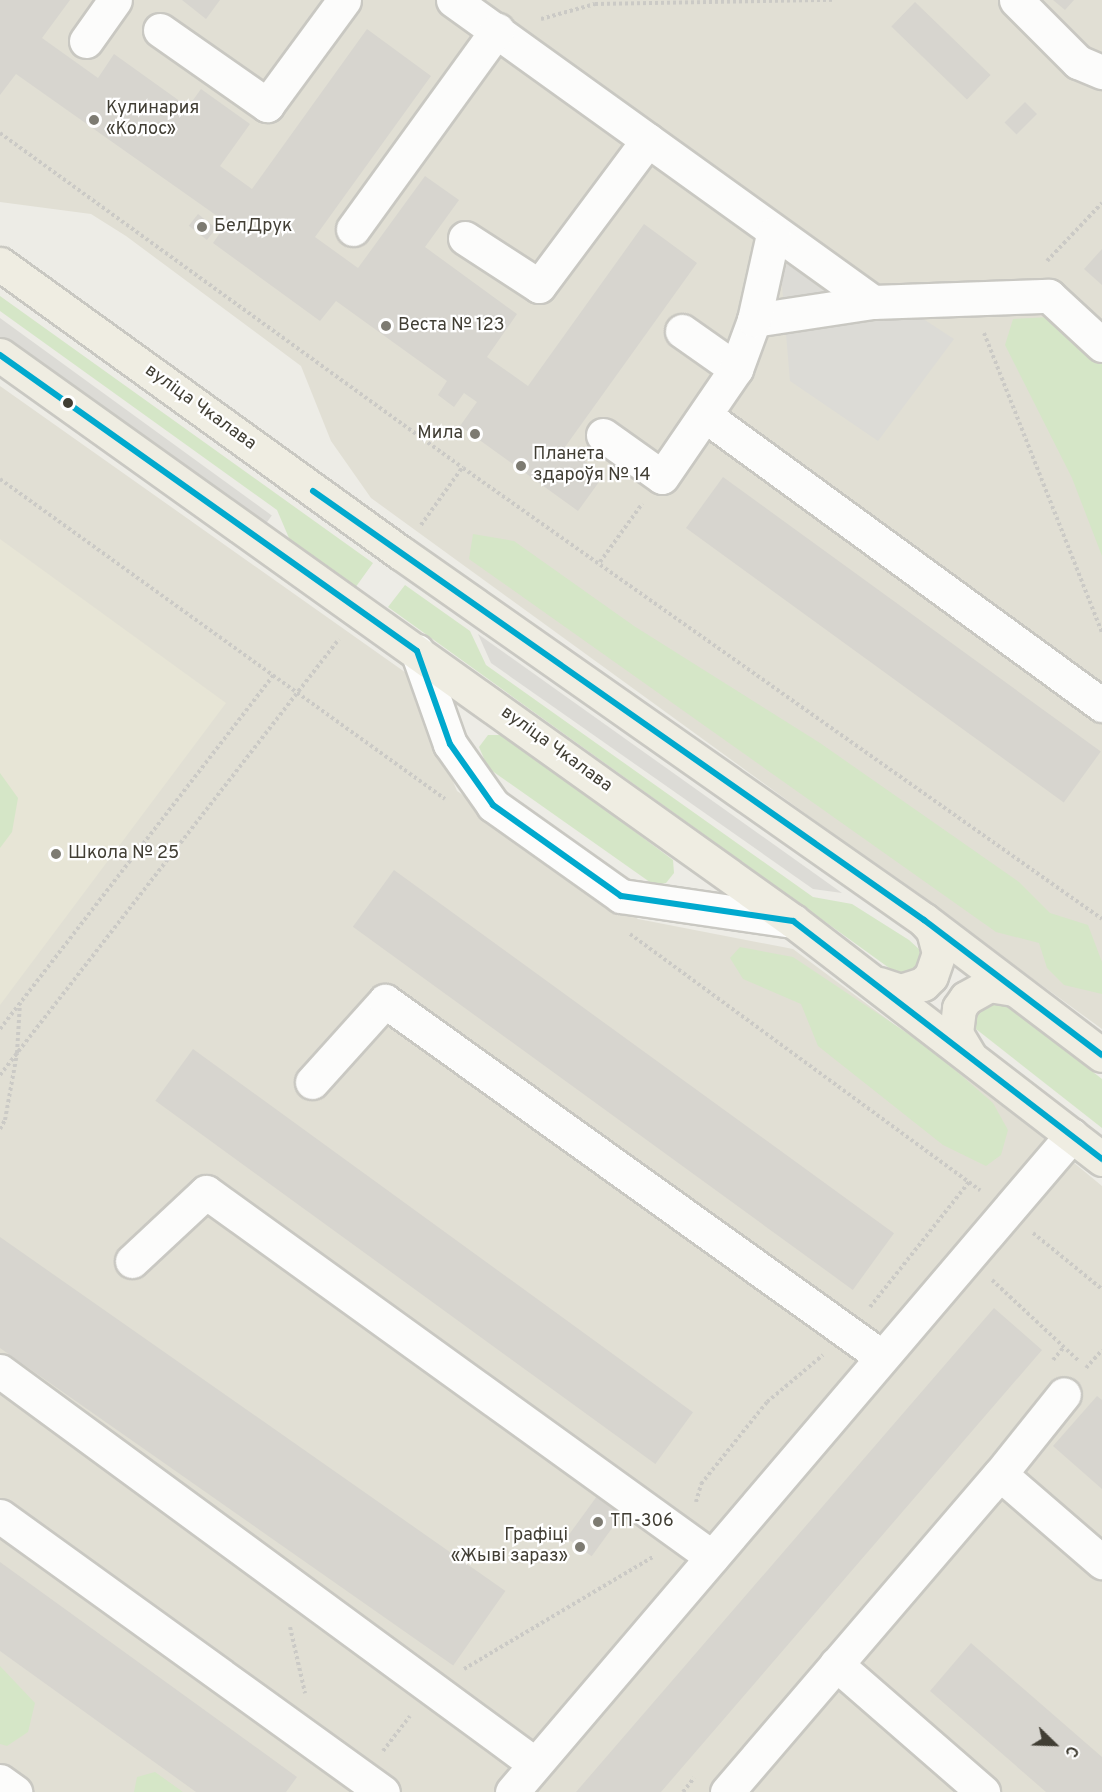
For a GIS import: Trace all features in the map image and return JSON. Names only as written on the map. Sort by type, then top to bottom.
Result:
[{"type":"main road","name":"вуліца Чкалава","points":[[0,264],[391,546],[924,920],[1102,1055]]},
{"type":"main road","name":"вуліца Чкалава","points":[[0,355],[793,921],[879,984],[1102,1159]]},
{"type":"main road","points":[[879,984],[901,991],[923,984],[931,976],[939,953],[933,930],[924,920]]},
{"type":"main road","points":[[969,1055],[956,1033],[959,1008],[966,998],[988,985],[1014,988]]},
{"type":"street","points":[[86,41],[115,0]]},
{"type":"street","points":[[160,30],[267,105],[344,0]]},
{"type":"street","points":[[453,0],[648,140],[773,234],[873,302]]},
{"type":"street","points":[[1016,0],[1078,62],[1102,72]]},
{"type":"street","points":[[353,229],[497,30]]},
{"type":"street","points":[[465,238],[539,286],[648,140]]},
{"type":"street","points":[[603,435],[662,477],[706,417],[736,369],[754,320],[773,234]]},
{"type":"street","points":[[754,320],[873,302],[1049,296],[1102,345]]},
{"type":"street","points":[[682,331],[736,369]]},
{"type":"street","points":[[706,417],[1102,705]]},
{"type":"street","points":[[417,651],[450,744],[493,805],[621,896],[793,921]]},
{"type":"street","points":[[312,1082],[386,1002],[882,1357]]},
{"type":"street","points":[[512,1792],[1072,1135]]},
{"type":"street","points":[[132,1262],[206,1192],[712,1557]]},
{"type":"street","points":[[0,1371],[535,1764]]},
{"type":"street","points":[[727,1792],[1000,1474],[1064,1394]]},
{"type":"street","points":[[1000,1474],[1102,1562]]},
{"type":"street","points":[[0,1516],[373,1785]]},
{"type":"street","points":[[836,1664],[983,1792]]},
{"type":"street","points":[[0,1781],[15,1792]]},
{"type":"path","points":[[497,30],[595,4],[835,0]]},
{"type":"path","points":[[0,133],[463,468],[600,562],[1102,919]]},
{"type":"path","points":[[1042,266],[1102,203]]},
{"type":"path","points":[[971,299],[1102,633]]},
{"type":"path","points":[[415,533],[463,468]]},
{"type":"path","points":[[600,562],[662,477]]},
{"type":"path","points":[[0,1075],[344,631]]},
{"type":"path","points":[[0,1029],[274,675]]},
{"type":"path","points":[[0,1129],[5,1120],[17,1053],[20,1003]]},
{"type":"path","points":[[1000,1287],[1086,1368]]},
{"type":"path","points":[[1095,1358],[1102,1350]]},
{"type":"path","points":[[373,1785],[430,1689],[685,1538]]},
{"type":"path","points":[[278,1576],[316,1743]]},
{"type":"shaded area","points":[[0,0],[1102,0],[1102,1029],[371,498],[331,441],[301,366],[126,236],[91,214],[0,202]]},
{"type":"shaded area","points":[[804,241],[954,339],[878,441],[790,381],[781,273]]},
{"type":"shaded area","points":[[0,318],[272,515],[261,530],[0,340]]},
{"type":"shaded area","points":[[0,386],[409,675],[457,791],[638,919],[793,949],[1020,1118],[1102,1186],[1102,1792],[0,1792]]},
{"type":"shaded area","name":"Школа № 25","points":[[0,539],[226,703],[0,1005]]},
{"type":"shaded area","points":[[478,634],[842,893],[813,889],[491,663]]},
{"type":"green space","points":[[0,296],[373,563],[355,588],[292,545],[277,510],[0,311]]},
{"type":"green space","points":[[1050,317],[1102,362],[1102,556],[1072,478],[1005,345],[1013,319]]},
{"type":"green space","points":[[473,534],[514,541],[634,626],[820,743],[1019,882],[1050,913],[1088,925],[1102,962],[1102,994],[1064,985],[1047,968],[1039,943],[996,932],[469,559]]},
{"type":"green space","points":[[405,585],[470,631],[486,665],[813,897],[852,904],[909,940],[920,950],[919,965],[909,974],[892,970],[388,607]]},
{"type":"green space","points":[[488,735],[505,735],[673,860],[674,873],[666,883],[654,885],[488,768],[479,747]]},
{"type":"green space","points":[[0,773],[18,798],[12,832],[0,848]]},
{"type":"green space","points":[[740,947],[793,957],[931,1049],[993,1103],[1008,1130],[1001,1155],[986,1166],[943,1145],[818,1046],[801,1004],[743,979],[730,958]]},
{"type":"green space","points":[[997,997],[1102,1079],[1102,1128],[976,1029],[972,1014],[976,1005]]},
{"type":"green space","points":[[0,1666],[35,1703],[28,1732],[7,1746],[0,1744]]},
{"type":"green space","points":[[155,1772],[183,1792],[134,1792],[137,1777]]},
{"type":"building","points":[[0,0],[70,0],[42,38],[98,78],[114,54],[188,107],[201,89],[250,124],[220,166],[252,189],[367,29],[431,76],[315,237],[358,268],[425,176],[459,200],[425,247],[517,314],[487,357],[528,386],[644,224],[697,263],[565,447],[604,475],[578,511],[460,426],[477,402],[464,393],[454,407],[438,395],[447,381],[336,301],[320,321],[213,243],[227,223],[16,74],[0,95]]},
{"type":"building","points":[[182,0],[220,0],[206,19]]},
{"type":"building","points":[[1053,0],[1074,0],[1065,10]]},
{"type":"building","points":[[915,2],[991,75],[967,99],[891,26]]},
{"type":"building","points":[[1025,102],[1037,114],[1017,135],[1004,123]]},
{"type":"building","name":"БелДрук","points":[[198,214],[216,228],[207,240],[189,226]]},
{"type":"building","points":[[1102,249],[1102,285],[1084,269]]},
{"type":"building","points":[[723,477],[1101,751],[1064,802],[686,528]]},
{"type":"building","points":[[394,870],[894,1233],[853,1290],[353,927]]},
{"type":"building","points":[[193,1049],[693,1412],[655,1464],[155,1101]]},
{"type":"building","points":[[0,1237],[505,1591],[453,1665],[0,1348]]},
{"type":"building","points":[[994,1308],[1042,1350],[661,1792],[576,1792]]},
{"type":"building","points":[[1097,1396],[1102,1400],[1102,1489],[1053,1446]]},
{"type":"building","name":"ТП-306","points":[[600,1492],[625,1510],[592,1556],[566,1538]]},
{"type":"building","points":[[0,1562],[297,1777],[286,1792],[196,1792],[0,1651]]},
{"type":"building","points":[[971,1643],[1102,1757],[1102,1792],[1046,1792],[930,1691]]},
{"type":"transit line","name":"14","points":[[0,355],[417,651],[450,744],[493,805],[621,896],[793,921],[1102,1159]]},
{"type":"transit line","name":"14","points":[[313,491],[924,920],[1102,1055]]},
{"type":"place","name":"Кулинария «Колос»","points":[[94,120]]},
{"type":"place","name":"БелДрук","points":[[202,227]]},
{"type":"place","name":"Веста № 123","points":[[386,326]]},
{"type":"place","name":"Мила","points":[[475,434]]},
{"type":"place","name":"Планета здароўя № 14","points":[[521,466]]},
{"type":"place","name":"Школа № 25","points":[[56,854]]},
{"type":"place","name":"ТП-306","points":[[598,1522]]},
{"type":"place","name":"Графіці «Жыві зараз»","points":[[580,1547]]}]
